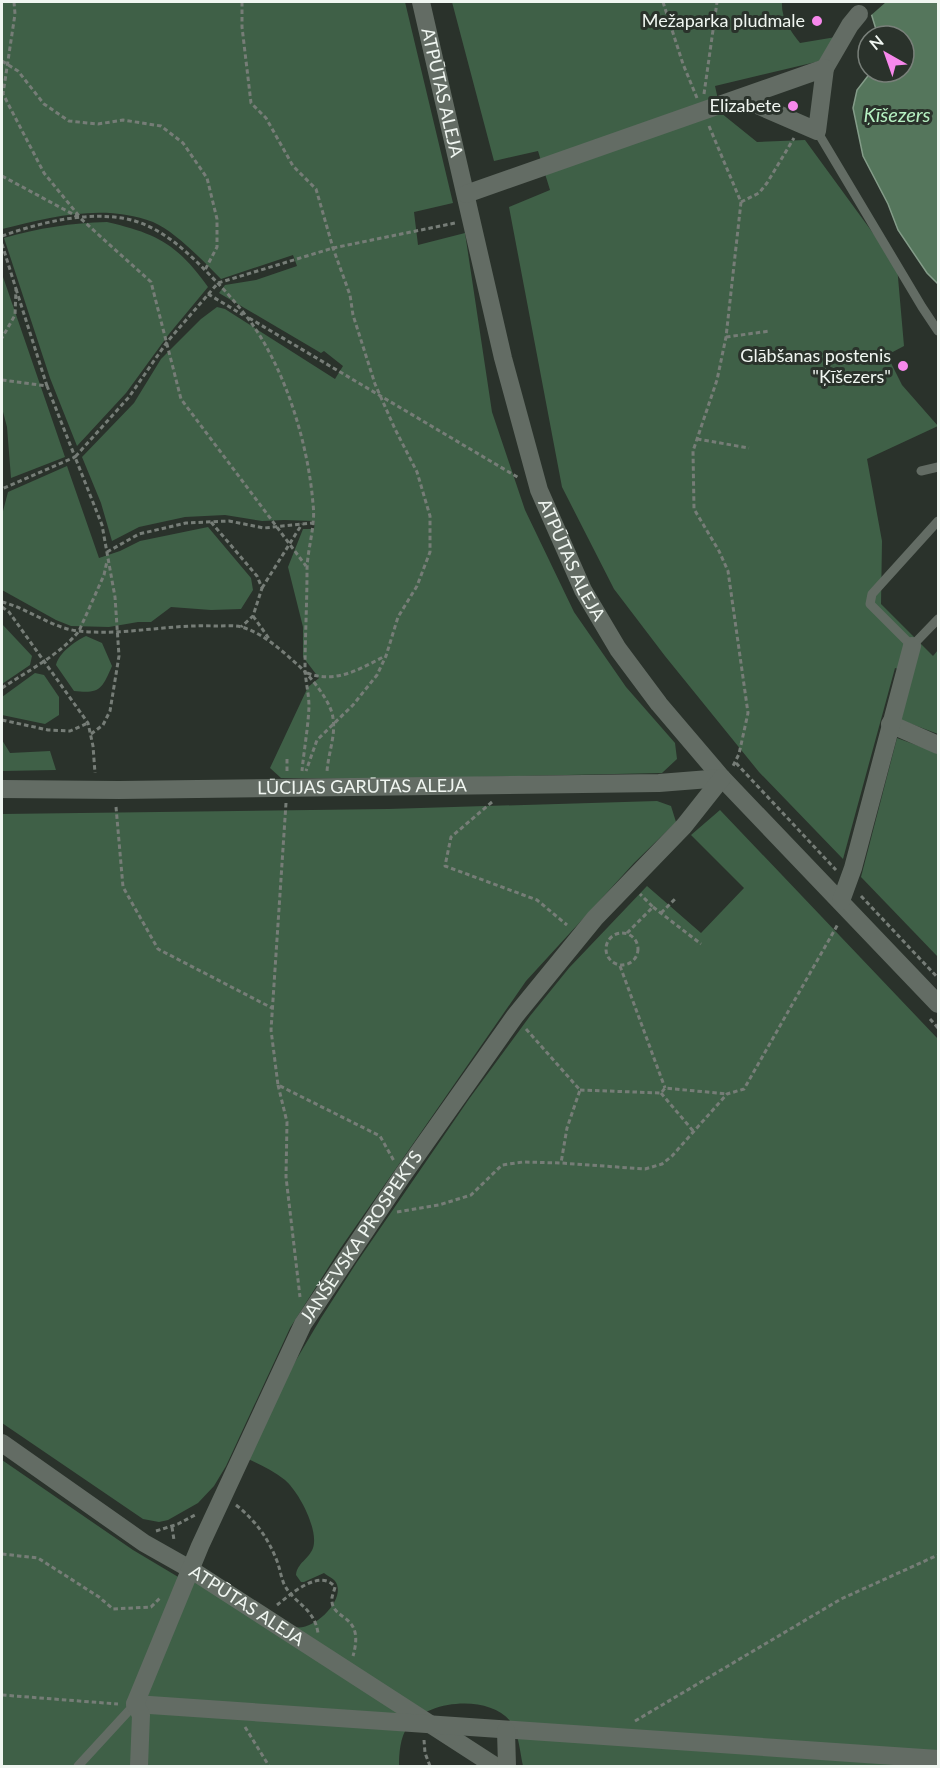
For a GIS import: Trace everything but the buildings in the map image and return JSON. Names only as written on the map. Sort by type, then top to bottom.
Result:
[{"type":"street","name":"ATPŪTAS ALEJA","points":[[421,2],[503,358],[539,490],[583,590],[618,649],[659,704],[722,778],[931,1008]]},
{"type":"street","points":[[741,98],[817,131],[825,68],[859,14]]},
{"type":"street","points":[[466,194],[825,68]]},
{"type":"street","points":[[842,911],[912,646]]},
{"type":"street","points":[[890,724],[939,745]]},
{"type":"street","name":"LŪCIJAS GARŪTAS ALEJA","points":[[2,789],[659,783],[722,778]]},
{"type":"street","name":"JANŠEVSKA PROSPEKTS","points":[[135,1704],[219,1503],[303,1324],[402,1176],[516,1016],[580,936],[684,826],[722,778]]},
{"type":"street","name":"ATPŪTAS ALEJA","points":[[2,1443],[144,1543],[190,1569],[495,1767]]},
{"type":"street","points":[[135,1704],[939,1759]]},
{"type":"street","points":[[135,1704],[141,1715],[139,1767]]},
{"type":"street","points":[[506,1731],[507,1767]]},
{"type":"lane","points":[[817,131],[922,307],[939,331]]},
{"type":"lane","points":[[921,471],[939,467]]},
{"type":"lane","points":[[939,521],[869,600],[870,604],[912,646],[939,619]]},
{"type":"lane","points":[[78,1767],[135,1704]]},
{"type":"path","points":[[14,2],[15,14],[3,94],[17,123],[44,173],[80,218],[151,282],[181,399],[307,567]]},
{"type":"path","points":[[242,2],[242,27],[251,103],[266,118],[293,166],[315,189],[380,396],[417,472],[430,516],[430,552],[417,586],[398,617],[386,656],[371,682],[353,705],[317,740],[293,787]]},
{"type":"path","points":[[663,2],[683,64],[741,202],[726,337],[717,380],[693,451],[694,509],[728,571],[748,713],[740,754],[736,763],[722,778]]},
{"type":"path","points":[[702,111],[717,2]]},
{"type":"path","points":[[2,61],[18,71],[44,104],[69,121],[98,124],[123,120],[161,126],[183,143],[207,178],[217,219],[217,247],[205,270]]},
{"type":"path","points":[[741,202],[759,193],[796,134]]},
{"type":"path","points":[[2,176],[80,218]]},
{"type":"path","points":[[2,236],[27,227],[80,218],[124,219],[160,232],[191,256],[218,283],[246,317],[267,347],[288,392],[306,460],[314,506],[307,567],[305,673],[309,706],[293,787],[271,1030],[278,1085],[287,1122],[286,1177],[303,1324]]},
{"type":"path","points":[[2,489],[75,457],[129,397],[167,342],[218,283],[333,248],[472,219]]},
{"type":"path","points":[[2,244],[47,387],[102,525],[115,597],[119,656],[110,711],[103,725],[91,734]]},
{"type":"path","points":[[2,338],[15,315],[16,289]]},
{"type":"path","points":[[208,294],[539,490]]},
{"type":"path","points":[[726,337],[770,331]]},
{"type":"path","points":[[2,380],[47,387]]},
{"type":"path","points":[[697,439],[748,448]]},
{"type":"path","points":[[106,552],[139,534],[186,523],[229,521],[264,528],[312,524]]},
{"type":"path","points":[[211,522],[257,576],[262,588]]},
{"type":"path","points":[[241,627],[254,616],[262,588],[302,525]]},
{"type":"path","points":[[2,688],[44,661],[75,637],[104,575],[108,559]]},
{"type":"path","points":[[2,602],[79,631],[117,632],[202,625],[241,627],[272,642]]},
{"type":"path","points":[[2,607],[9,612],[88,723],[96,789]]},
{"type":"path","points":[[254,616],[272,642],[305,673],[329,706],[333,724],[327,760],[328,787]]},
{"type":"path","points":[[305,673],[320,678],[345,675],[386,656]]},
{"type":"path","points":[[2,720],[48,730],[70,731],[88,723]]},
{"type":"path","points":[[505,785],[502,794],[451,837],[445,866],[537,900],[580,936]]},
{"type":"path","points":[[116,799],[123,887],[158,950],[272,1008]]},
{"type":"path","points":[[629,883],[653,907],[701,944]]},
{"type":"path","points":[[661,913],[676,898]]},
{"type":"path","points":[[627,933],[653,907]]},
{"type":"path","points":[[842,911],[845,931]]},
{"type":"path","points":[[665,1088],[727,1094],[744,1089],[842,911]]},
{"type":"path","points":[[616,933],[627,933],[636,940],[639,950],[635,960],[620,966],[608,957],[606,945],[616,933]]},
{"type":"path","points":[[620,966],[665,1088]]},
{"type":"path","points":[[931,1008],[939,1028]]},
{"type":"path","points":[[516,1016],[580,1090],[662,1093],[694,1132]]},
{"type":"path","points":[[278,1085],[380,1136],[402,1176]]},
{"type":"path","points":[[662,1093],[665,1088]]},
{"type":"path","points":[[561,1163],[567,1128],[580,1090]]},
{"type":"path","points":[[375,1216],[471,1196],[502,1165],[524,1162],[561,1163],[645,1169],[662,1164],[672,1156],[727,1094]]},
{"type":"path","points":[[144,1543],[150,1533],[178,1524],[219,1503],[257,1524],[270,1545],[284,1584],[310,1612],[316,1622],[317,1652]]},
{"type":"path","points":[[2,1554],[38,1558],[99,1597],[113,1609],[151,1607],[166,1592]]},
{"type":"path","points":[[609,1736],[842,1599],[939,1555]]},
{"type":"path","points":[[261,1617],[292,1594],[318,1580],[326,1580],[333,1585],[335,1591],[332,1598],[333,1605],[352,1624],[356,1633],[349,1672]]},
{"type":"path","points":[[2,1695],[108,1704],[135,1704]]},
{"type":"path","points":[[236,1712],[268,1767]]},
{"type":"path","points":[[430,1767],[423,1744],[431,1725]]},
{"type":"shaded area","points":[[2,2],[405,2],[453,203],[414,212],[418,245],[465,233],[492,412],[525,510],[574,612],[626,687],[675,743],[677,759],[662,773],[388,779],[281,778],[270,768],[308,687],[319,678],[303,657],[303,627],[288,567],[303,529],[314,529],[315,521],[262,521],[225,515],[185,517],[139,527],[112,541],[101,503],[82,457],[134,403],[161,359],[201,319],[217,307],[225,309],[335,379],[343,366],[324,351],[321,353],[219,293],[225,285],[256,280],[297,266],[293,255],[221,279],[171,233],[153,222],[134,216],[115,213],[77,214],[2,229]]},
{"type":"shaded area","points":[[452,2],[782,2],[785,19],[800,43],[836,37],[820,61],[715,86],[721,113],[757,142],[805,140],[897,266],[904,346],[887,355],[902,385],[938,426],[867,459],[882,541],[881,604],[933,656],[938,650],[938,734],[901,720],[912,673],[895,668],[843,859],[759,772],[614,589],[562,487],[509,207],[550,190],[538,151],[494,161]]},
{"type":"shaded area","points":[[107,222],[140,231],[165,243],[186,260],[208,287],[169,334],[126,393],[77,446],[50,378],[4,238],[55,227]]},
{"type":"shaded area","points":[[2,274],[65,457],[11,478],[7,427],[2,408]]},
{"type":"shaded area","points":[[67,466],[99,558],[140,541],[208,527],[251,578],[253,590],[241,609],[211,610],[171,607],[151,622],[109,627],[71,626],[2,590],[2,515],[8,492]]},
{"type":"shaded area","points":[[2,624],[32,656],[30,665],[2,684]]},
{"type":"shaded area","points":[[86,636],[102,643],[112,666],[106,680],[99,688],[90,692],[74,691],[56,665],[60,656],[68,648]]},
{"type":"shaded area","points":[[35,673],[44,675],[59,697],[59,715],[45,724],[2,715],[2,697]]},
{"type":"shaded area","points":[[897,738],[938,753],[938,957],[861,877]]},
{"type":"shaded area","points":[[2,740],[10,753],[50,751],[56,770],[2,771]]},
{"type":"shaded area","points":[[657,801],[671,806],[676,822],[634,863],[526,981],[340,1249],[290,1328],[226,1466],[214,1486],[198,1503],[168,1520],[159,1522],[143,1519],[2,1423],[2,814],[388,809]]},
{"type":"shaded area","points":[[720,810],[938,1039],[938,1766],[523,1766],[518,1738],[511,1722],[501,1713],[488,1707],[459,1704],[429,1710],[408,1726],[402,1740],[399,1766],[2,1766],[2,1460],[133,1550],[190,1584],[198,1569],[236,1589],[295,1627],[311,1624],[327,1612],[337,1596],[338,1588],[334,1580],[324,1573],[301,1582],[296,1575],[313,1548],[313,1531],[306,1512],[296,1493],[285,1480],[248,1459],[292,1367],[357,1262],[469,1099],[530,1016],[569,968],[647,886],[701,933],[744,888],[691,835]]},
{"type":"water","name":"Ķīšezers","points":[[861,2],[938,2],[938,284],[927,273],[898,230],[888,204],[863,156],[853,108],[857,90],[862,84],[916,84],[916,24],[874,24],[871,13]]},
{"type":"pier","points":[[858,2],[886,2],[869,17]]},
{"type":"place","name":"Mežaparka pludmale","points":[[817,21]]},
{"type":"place","name":"Elizabete","points":[[793,106]]},
{"type":"place","name":"Glābšanas postenis \"Ķīšezers\"","points":[[903,366]]}]
